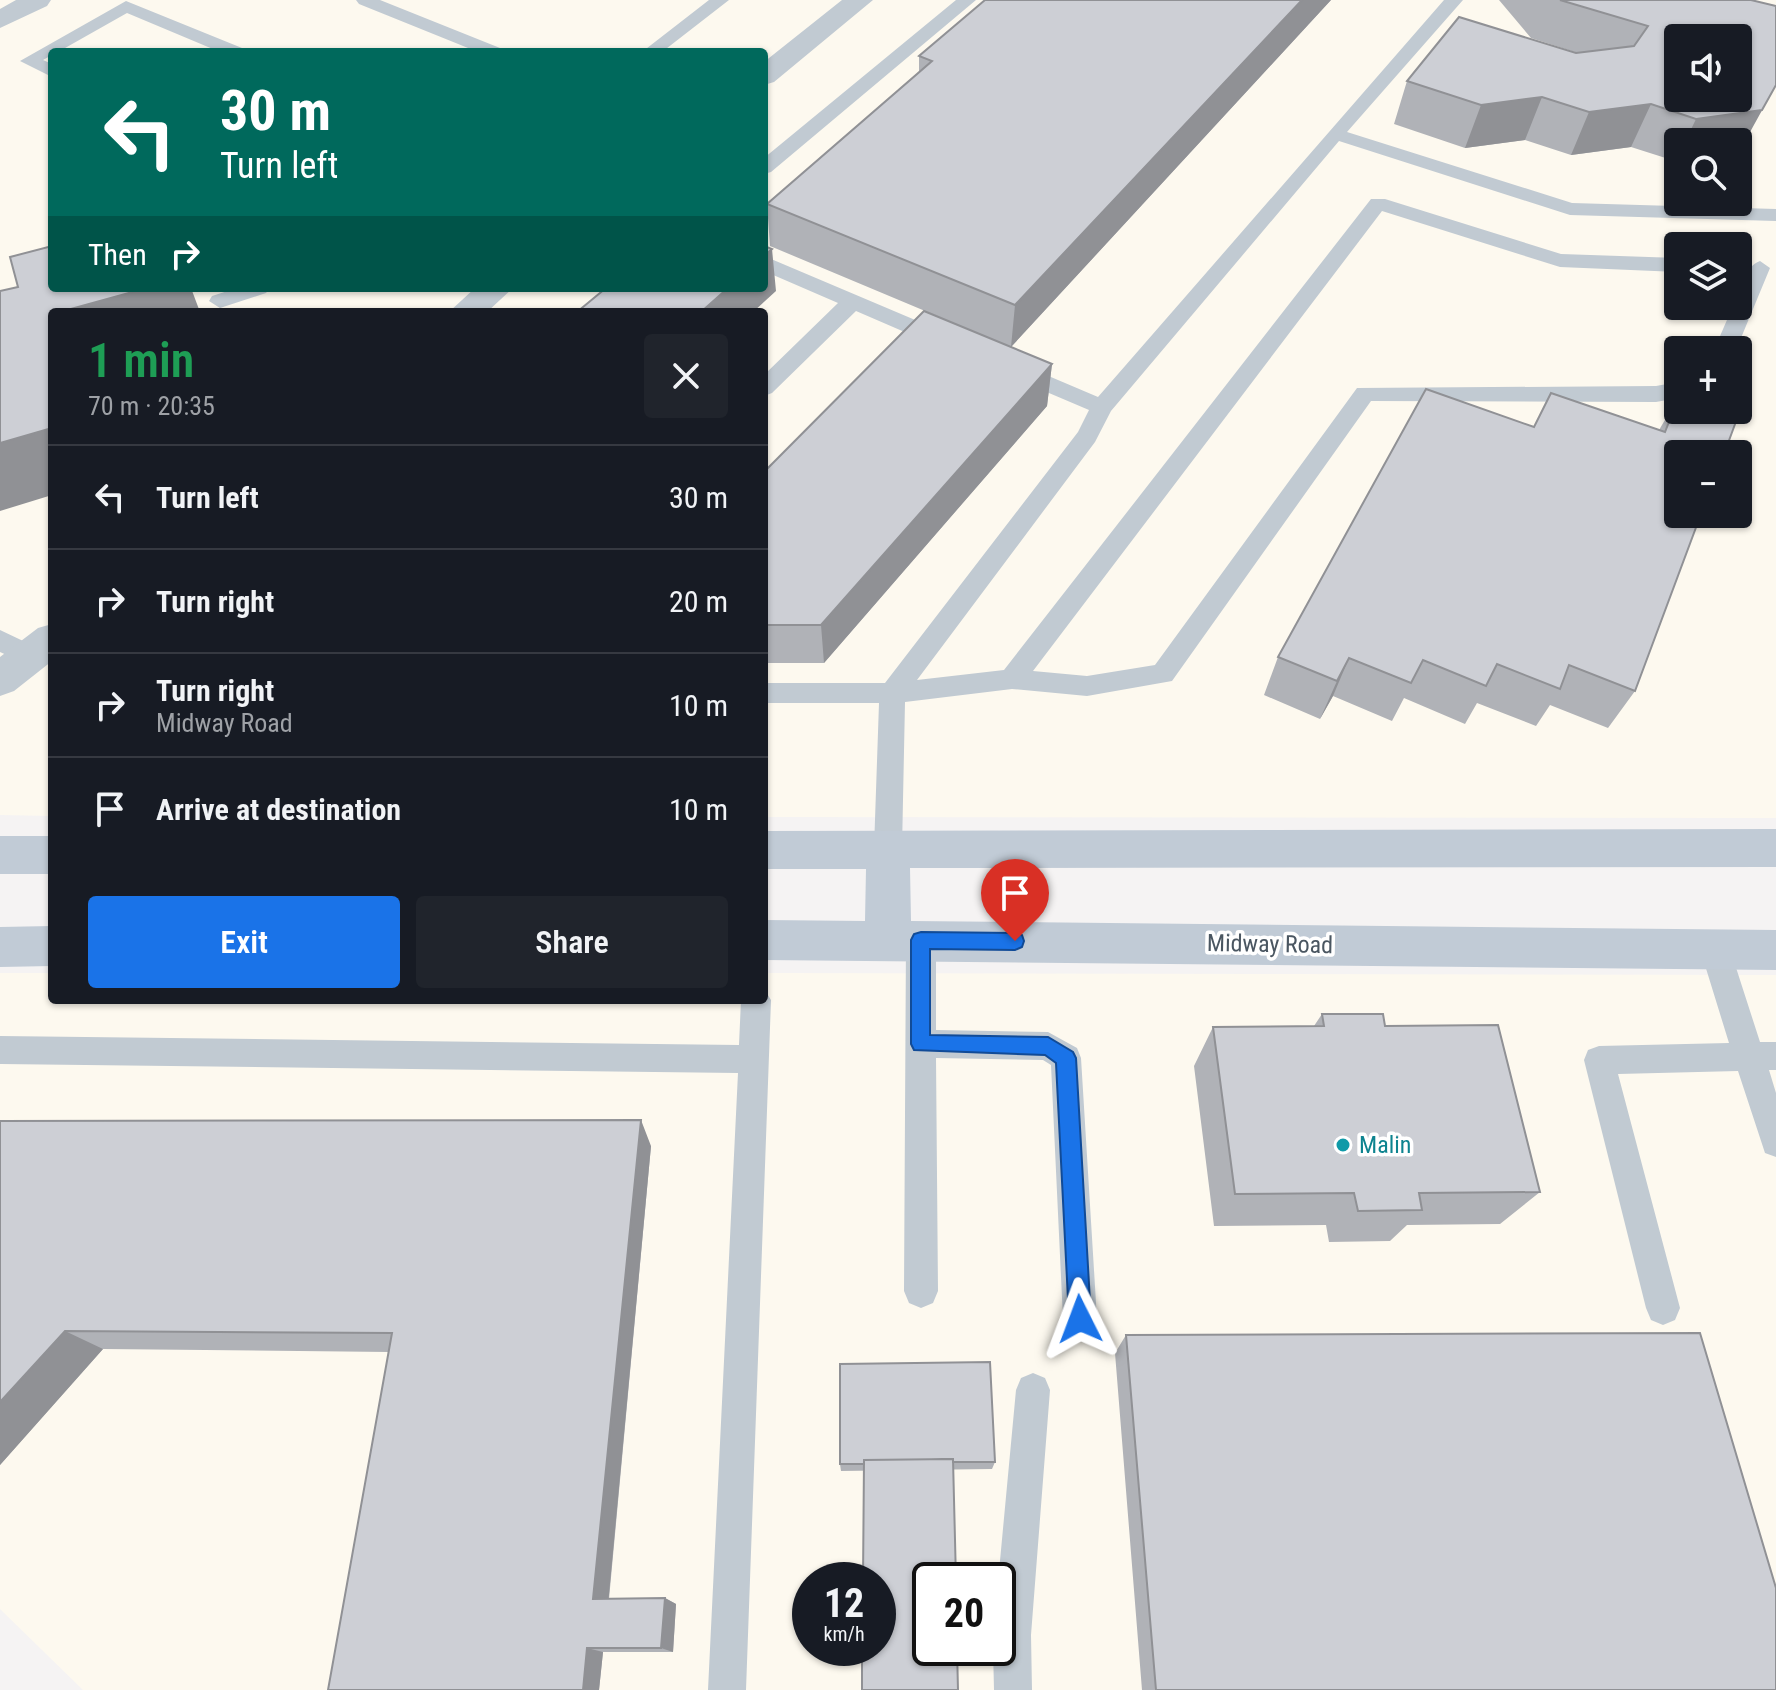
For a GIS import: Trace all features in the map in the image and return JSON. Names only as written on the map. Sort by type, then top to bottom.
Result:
[{"type":"main road","points":[[768,850],[1776,848]]},
{"type":"main road","points":[[888,849],[904,940]]},
{"type":"main road","points":[[0,855],[48,855]]},
{"type":"main road","name":"Midway Road","points":[[768,940],[1776,950]]},
{"type":"main road","points":[[0,947],[48,946]]},
{"type":"street","points":[[0,20],[37,0]]},
{"type":"street","points":[[768,73],[859,0]]},
{"type":"street","points":[[471,308],[491,292]]},
{"type":"lane","points":[[365,0],[484,48]]},
{"type":"lane","points":[[656,48],[720,0]]},
{"type":"lane","points":[[768,165],[967,0]]},
{"type":"lane","points":[[888,849],[892,693],[1087,436],[1102,407],[1454,0]]},
{"type":"lane","points":[[52,48],[126,6],[226,48]]},
{"type":"lane","points":[[48,50],[29,61],[48,69]]},
{"type":"lane","points":[[1335,134],[1570,209],[1776,215]]},
{"type":"lane","points":[[1012,679],[1378,203],[1560,260],[1664,264]]},
{"type":"lane","points":[[768,265],[970,351]]},
{"type":"lane","points":[[1731,336],[1758,268]]},
{"type":"lane","points":[[220,301],[247,292]]},
{"type":"lane","points":[[768,384],[853,301]]},
{"type":"lane","points":[[999,364],[1102,407]]},
{"type":"lane","points":[[768,693],[892,693],[1012,679],[1087,686],[1163,674],[1365,393],[1664,393]]},
{"type":"lane","points":[[904,940],[921,1044],[921,1291]]},
{"type":"lane","points":[[1715,949],[1762,1056],[1776,1142]]},
{"type":"lane","points":[[727,1690],[756,1004]]},
{"type":"lane","points":[[921,1044],[1048,1046],[1066,1058],[1080,1319]]},
{"type":"lane","points":[[0,1050],[754,1059]]},
{"type":"lane","points":[[1663,1308],[1599,1060],[1762,1056]]},
{"type":"lane","points":[[1013,1690],[1012,1635],[1033,1390]]},
{"type":"shaded area","points":[[0,0],[1776,0],[1776,818],[768,817],[768,308],[48,308],[48,816],[0,815]]},
{"type":"shaded area","points":[[0,973],[48,973],[48,1004],[768,1004],[768,973],[1776,975],[1776,1690],[83,1690],[0,1609]]},
{"type":"building","points":[[985,0],[1302,0],[1015,305],[768,204],[932,61],[919,56]]},
{"type":"building","points":[[1560,0],[1751,0],[1776,6],[1776,85],[1762,110],[1752,111],[1752,24],[1664,24],[1664,108],[1651,104],[1589,112],[1542,97],[1481,105],[1407,81],[1459,17],[1576,53],[1634,46],[1648,26]]},
{"type":"building","points":[[1675,112],[1747,112],[1696,119]]},
{"type":"building","points":[[48,247],[48,292],[132,292],[74,308],[48,308],[48,429],[0,443],[0,291],[18,287],[10,257]]},
{"type":"building","points":[[601,292],[724,292],[706,308],[582,308]]},
{"type":"building","points":[[924,311],[1052,364],[821,625],[768,625],[768,468]]},
{"type":"building","points":[[1426,389],[1534,427],[1551,393],[1665,432],[1668,424],[1735,424],[1729,440],[1664,440],[1664,528],[1696,528],[1635,691],[1569,665],[1560,689],[1497,664],[1486,686],[1423,660],[1411,683],[1349,658],[1337,681],[1278,657]]},
{"type":"building","name":"Malin","points":[[1322,1014],[1383,1014],[1385,1026],[1498,1025],[1540,1192],[1419,1193],[1422,1210],[1358,1211],[1354,1193],[1235,1194],[1213,1027],[1324,1026]]},
{"type":"building","points":[[641,1120],[593,1599],[665,1598],[661,1648],[587,1648],[583,1690],[328,1690],[392,1333],[65,1331],[0,1402],[0,1121]]},
{"type":"building","points":[[1700,1333],[1776,1588],[1776,1690],[1156,1690],[1126,1335]]},
{"type":"building","points":[[990,1362],[995,1462],[864,1460],[864,1464],[840,1464],[840,1364]]},
{"type":"building","points":[[953,1459],[956,1562],[912,1562],[912,1666],[957,1666],[958,1690],[862,1690],[862,1666],[896,1666],[896,1562],[863,1562],[864,1460]]},
{"type":"place","name":"Malin","points":[[1343,1145]]},
{"type":"route","points":[[1015,941],[921,940],[921,1044],[1048,1046],[1066,1058],[1080,1319]]}]
